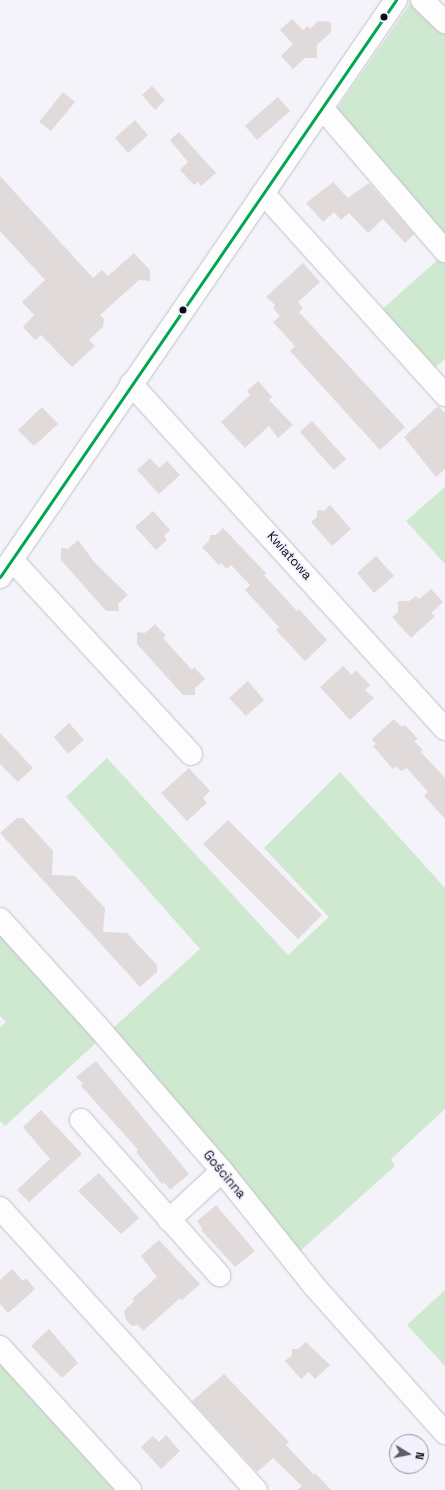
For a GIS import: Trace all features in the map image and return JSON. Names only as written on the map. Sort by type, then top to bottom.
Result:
[{"type":"street","points":[[191,754],[6,568],[396,0]]},
{"type":"street","points":[[422,0],[445,22]]},
{"type":"street","points":[[322,108],[445,251]]},
{"type":"street","points":[[263,193],[445,395]]},
{"type":"street","name":"Kwiatowa","points":[[131,384],[445,729]]},
{"type":"street","name":"Gościnna","points":[[0,919],[97,1026],[222,1171],[314,1286],[445,1433]]},
{"type":"street","points":[[81,1120],[219,1275]]},
{"type":"street","points":[[169,1220],[222,1171]]},
{"type":"street","points":[[0,1208],[256,1490]]},
{"type":"street","points":[[0,1347],[130,1490]]},
{"type":"green space","points":[[412,1],[421,6],[445,35],[445,239],[334,113]]},
{"type":"green space","points":[[441,257],[445,261],[445,359],[432,371],[379,312]]},
{"type":"green space","points":[[445,487],[445,564],[406,521]]},
{"type":"green space","points":[[107,758],[288,955],[329,917],[264,848],[340,772],[445,888],[445,1109],[391,1159],[395,1166],[299,1252],[112,1029],[200,949],[66,797]]},
{"type":"green space","points":[[0,935],[97,1042],[5,1126],[0,1121],[0,1027],[6,1022],[0,1016]]},
{"type":"green space","points":[[445,1290],[445,1366],[407,1325]]},
{"type":"green space","points":[[0,1355],[122,1490],[0,1490]]},
{"type":"building","points":[[292,19],[303,30],[308,26],[310,29],[318,21],[331,22],[331,32],[317,45],[317,58],[305,58],[293,69],[281,56],[293,44],[280,30]]},
{"type":"building","points":[[152,86],[165,100],[155,110],[142,95]]},
{"type":"building","points":[[63,92],[75,102],[51,131],[39,122]]},
{"type":"building","points":[[278,97],[290,111],[257,140],[245,126]]},
{"type":"building","points":[[135,120],[148,135],[128,153],[115,138]]},
{"type":"building","points":[[179,132],[216,173],[201,186],[198,182],[194,185],[180,170],[188,162],[170,140]]},
{"type":"building","points":[[0,176],[93,278],[102,270],[108,276],[134,253],[150,270],[150,281],[139,280],[100,315],[104,319],[103,327],[89,340],[95,346],[72,367],[41,335],[35,340],[23,327],[34,315],[22,302],[45,280],[0,231]]},
{"type":"building","points":[[333,182],[348,198],[369,183],[414,234],[405,243],[383,219],[368,233],[349,213],[341,220],[334,212],[323,222],[306,203]]},
{"type":"building","points":[[303,263],[320,282],[298,302],[303,308],[299,312],[405,427],[380,450],[290,351],[295,346],[273,322],[280,316],[273,308],[275,305],[266,297]]},
{"type":"building","points":[[258,381],[272,397],[269,400],[293,425],[278,438],[269,426],[245,448],[221,422],[250,395],[247,391]]},
{"type":"building","points":[[438,406],[445,413],[445,469],[436,477],[404,437]]},
{"type":"building","points":[[42,407],[58,424],[34,446],[18,430]]},
{"type":"building","points":[[312,421],[346,459],[334,470],[300,432]]},
{"type":"building","points":[[150,458],[159,468],[167,461],[180,475],[159,494],[137,470]]},
{"type":"building","points":[[330,505],[351,529],[332,546],[311,522],[317,517],[317,510],[324,511]]},
{"type":"building","points":[[153,511],[170,530],[164,536],[167,540],[156,550],[135,527]]},
{"type":"building","points":[[223,528],[266,573],[264,575],[297,611],[299,609],[327,640],[305,661],[276,630],[279,627],[245,590],[250,585],[231,565],[227,569],[221,563],[219,565],[202,547],[209,541],[210,535],[216,535]]},
{"type":"building","points":[[78,540],[95,563],[128,595],[118,604],[119,611],[106,611],[61,560],[61,548],[68,549]]},
{"type":"building","points":[[376,556],[394,576],[374,593],[357,573]]},
{"type":"building","points":[[431,589],[443,602],[431,613],[435,616],[411,638],[392,617],[398,612],[398,601],[409,601],[416,596],[419,599]]},
{"type":"building","points":[[155,624],[166,636],[163,638],[192,670],[194,667],[205,679],[195,688],[195,695],[183,695],[137,644],[137,632],[145,633]]},
{"type":"building","points":[[343,666],[352,675],[356,670],[370,685],[365,690],[374,698],[350,720],[320,687]]},
{"type":"building","points":[[248,681],[264,700],[246,716],[229,698]]},
{"type":"building","points":[[394,719],[401,726],[405,725],[418,739],[414,741],[423,750],[421,752],[445,778],[445,819],[424,796],[428,792],[407,768],[401,771],[396,766],[393,769],[373,746],[376,744],[372,739]]},
{"type":"building","points":[[69,723],[84,740],[68,754],[54,737]]},
{"type":"building","points":[[0,733],[33,768],[18,782],[0,764]]},
{"type":"building","points":[[189,768],[210,791],[203,798],[207,803],[187,821],[161,793]]},
{"type":"building","points":[[17,818],[23,818],[53,851],[52,875],[75,876],[105,908],[103,932],[127,933],[157,965],[157,972],[140,987],[0,833]]},
{"type":"building","points":[[228,820],[322,915],[298,939],[203,844]]},
{"type":"building","points":[[96,1061],[189,1174],[170,1190],[164,1182],[162,1184],[136,1152],[138,1150],[81,1086],[83,1084],[76,1077]]},
{"type":"building","points":[[41,1110],[82,1154],[29,1202],[17,1190],[50,1159],[23,1127]]},
{"type":"building","points":[[99,1173],[139,1218],[121,1234],[78,1191]]},
{"type":"building","points":[[216,1205],[255,1251],[235,1267],[201,1230],[202,1228],[197,1221]]},
{"type":"building","points":[[159,1240],[200,1284],[182,1300],[180,1298],[143,1331],[138,1325],[132,1326],[126,1320],[124,1311],[134,1301],[132,1299],[157,1277],[141,1256]]},
{"type":"building","points":[[12,1269],[23,1281],[26,1278],[35,1289],[8,1313],[0,1304],[0,1280]]},
{"type":"building","points":[[49,1329],[78,1363],[62,1378],[31,1346]]},
{"type":"building","points":[[306,1342],[330,1365],[315,1379],[309,1372],[301,1379],[285,1361],[292,1355],[292,1349],[298,1349]]},
{"type":"building","points":[[224,1374],[289,1442],[286,1445],[314,1475],[315,1473],[331,1490],[297,1490],[302,1486],[273,1458],[257,1472],[192,1401]]},
{"type":"building","points":[[166,1435],[180,1451],[161,1469],[141,1447],[153,1436],[159,1442]]},
{"type":"transit line","points":[[0,577],[396,0]]}]
